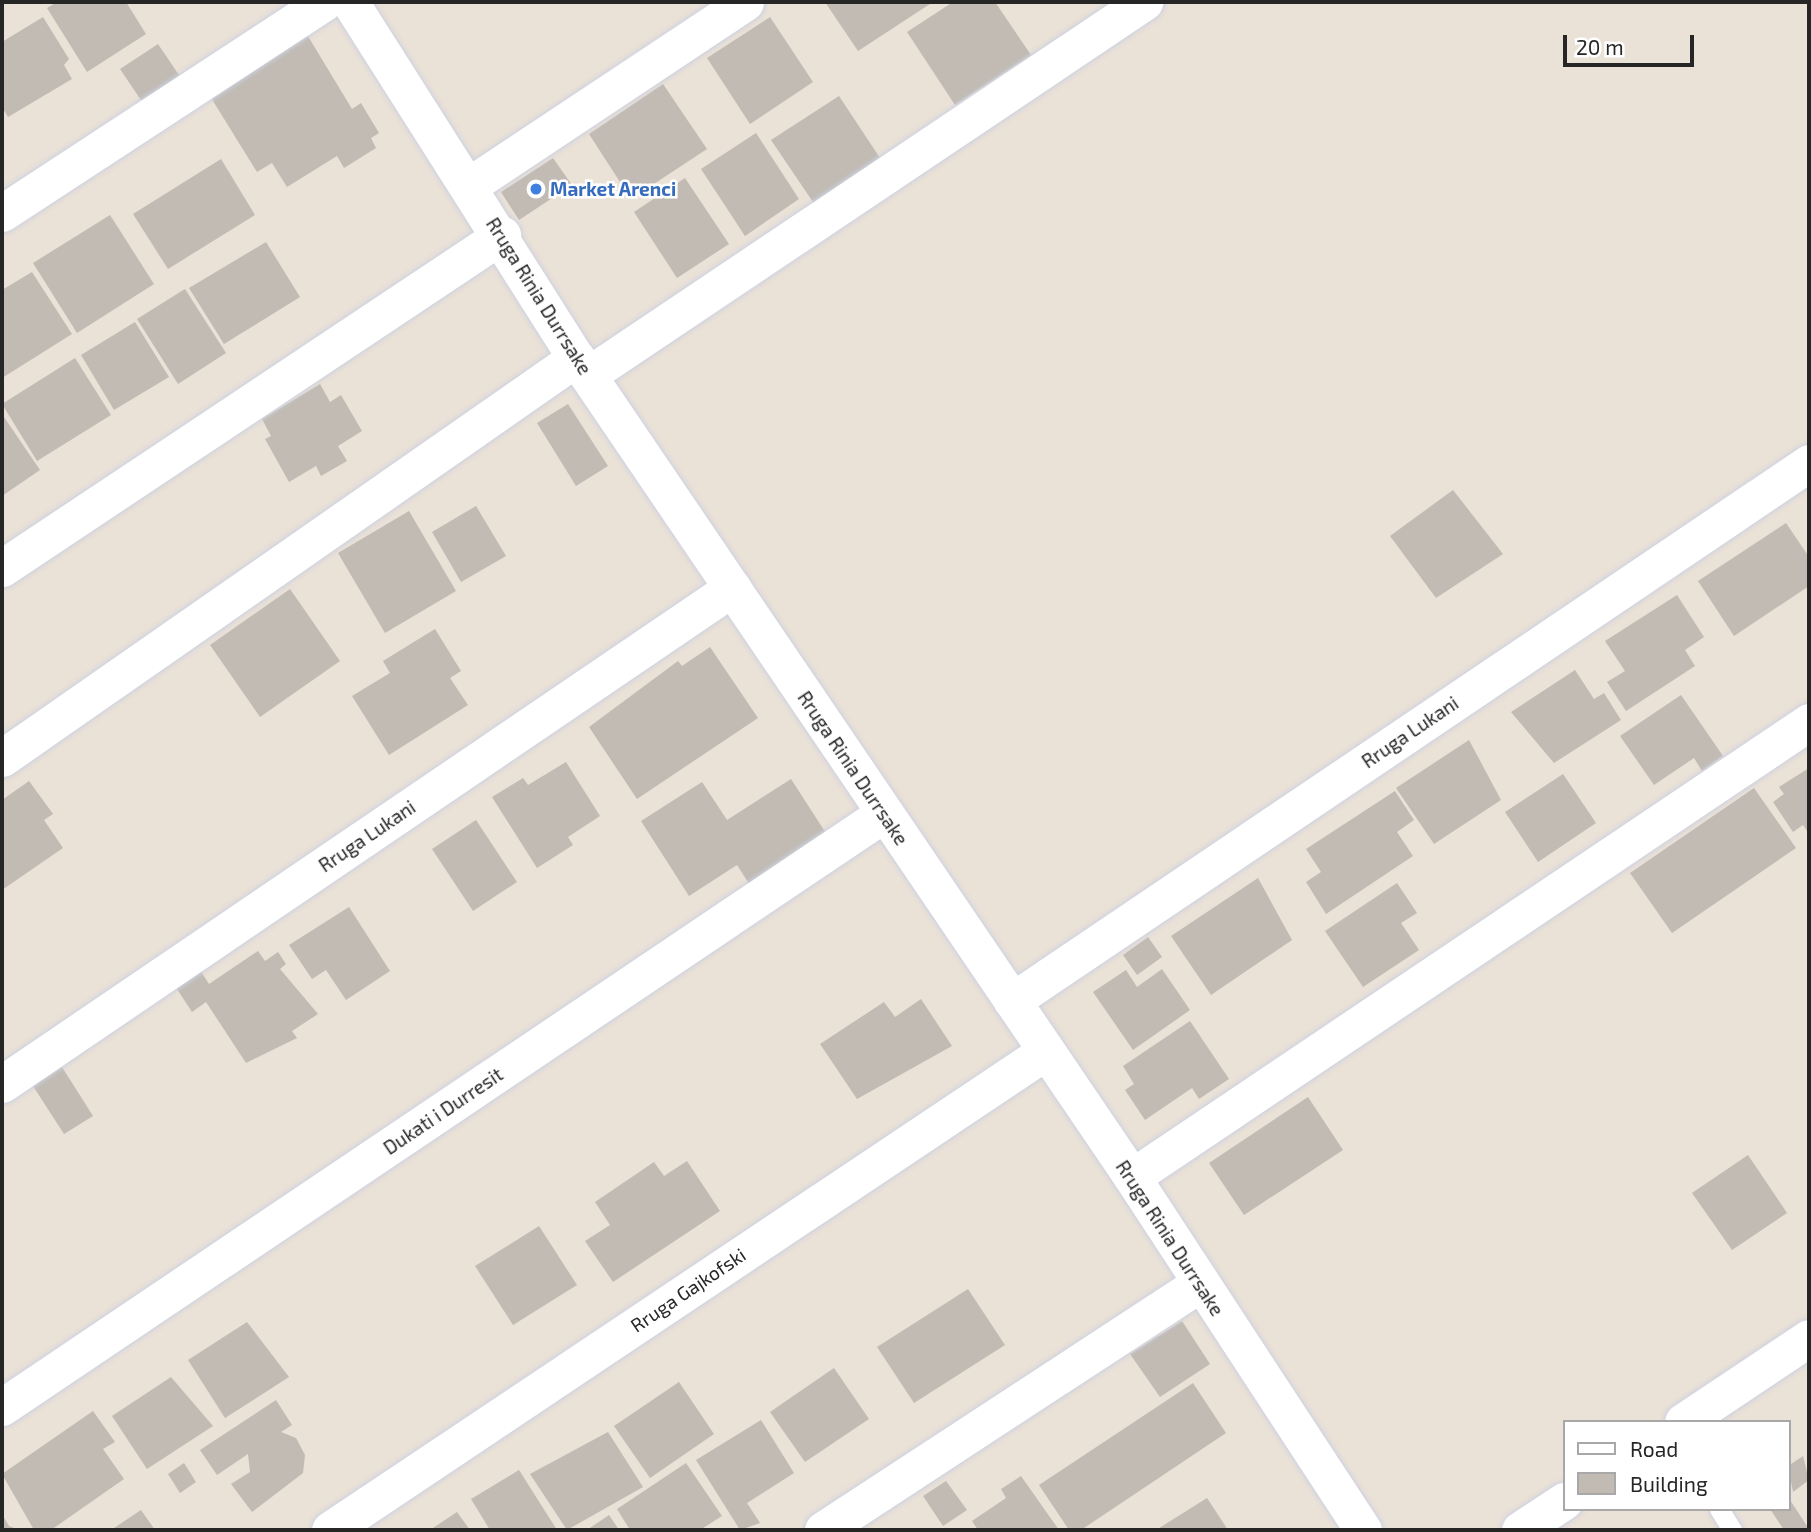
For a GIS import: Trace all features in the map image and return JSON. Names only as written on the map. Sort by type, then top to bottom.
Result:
[{"type":"street","points":[[2,212],[324,2]]},
{"type":"street","name":"Rruga Rinia Durrsake","points":[[350,2],[502,235],[582,366],[883,814],[1132,1177],[1198,1285],[1363,1530]]},
{"type":"street","points":[[470,185],[745,2]]},
{"type":"street","points":[[2,758],[582,366],[1144,2]]},
{"type":"street","points":[[2,568],[502,235]]},
{"type":"street","name":"Rruga Lukani","points":[[1012,1002],[1809,463]]},
{"type":"street","name":"Rruga Lukani","points":[[2,1084],[732,588]]},
{"type":"street","points":[[1132,1177],[1809,722]]},
{"type":"street","name":"Dukati i Durresit","points":[[2,1407],[883,814]]},
{"type":"street","name":"Rruga Gajkofski","points":[[330,1530],[1046,1051]]},
{"type":"street","points":[[823,1530],[1198,1285]]},
{"type":"street","points":[[1686,1420],[1809,1338]]},
{"type":"street","points":[[1520,1530],[1562,1502]]},
{"type":"lane","points":[[1720,1511],[1732,1530]]},
{"type":"building","points":[[57,2],[126,2],[146,34],[87,72],[47,8]]},
{"type":"building","points":[[825,2],[933,2],[858,51]]},
{"type":"building","points":[[953,2],[995,2],[1031,55],[955,105],[907,32]]},
{"type":"building","points":[[43,17],[69,59],[64,65],[72,79],[8,117],[2,107],[2,42]]},
{"type":"building","points":[[770,17],[813,82],[750,124],[707,58]]},
{"type":"building","points":[[303,28],[352,109],[361,103],[379,133],[371,138],[376,148],[344,168],[337,156],[287,187],[272,163],[257,172],[205,88]]},
{"type":"building","points":[[158,44],[185,84],[147,109],[120,69]]},
{"type":"building","points":[[663,84],[707,149],[631,199],[589,134]]},
{"type":"building","points":[[839,96],[882,161],[815,205],[771,140]]},
{"type":"building","points":[[756,133],[799,199],[745,236],[701,169]]},
{"type":"building","name":"Market Arenci","points":[[553,158],[572,185],[519,220],[501,192]]},
{"type":"building","points":[[221,159],[255,215],[168,269],[133,214]]},
{"type":"building","points":[[685,178],[729,244],[677,278],[634,212]]},
{"type":"building","points":[[110,215],[154,284],[77,333],[33,263]]},
{"type":"building","points":[[266,242],[300,297],[224,344],[189,288]]},
{"type":"building","points":[[32,272],[72,334],[2,378],[2,290]]},
{"type":"building","points":[[185,289],[226,353],[178,384],[137,319]]},
{"type":"building","points":[[135,322],[169,377],[114,410],[81,355]]},
{"type":"building","points":[[75,358],[111,415],[37,461],[2,404]]},
{"type":"building","points":[[320,384],[330,402],[341,395],[362,431],[338,446],[347,461],[321,476],[316,466],[289,482],[265,439],[271,436],[262,419]]},
{"type":"building","points":[[568,404],[608,466],[576,486],[537,423]]},
{"type":"building","points":[[2,414],[40,470],[2,496]]},
{"type":"building","points":[[1453,490],[1503,554],[1436,598],[1390,536]]},
{"type":"building","points":[[476,506],[506,556],[461,582],[432,532]]},
{"type":"building","points":[[409,511],[456,591],[385,633],[338,553]]},
{"type":"building","points":[[1786,523],[1809,557],[1809,586],[1734,636],[1698,581]]},
{"type":"building","points":[[290,589],[340,661],[260,717],[210,645]]},
{"type":"building","points":[[1677,595],[1704,637],[1685,650],[1695,666],[1626,711],[1607,682],[1625,671],[1605,641]]},
{"type":"building","points":[[435,629],[461,671],[450,678],[468,705],[389,755],[352,696],[390,673],[383,661]]},
{"type":"building","points":[[710,647],[758,718],[637,799],[589,727],[678,661],[682,666]]},
{"type":"building","points":[[1575,670],[1594,699],[1604,693],[1621,720],[1554,763],[1511,712]]},
{"type":"building","points":[[1681,695],[1723,756],[1702,771],[1694,758],[1654,785],[1620,736]]},
{"type":"building","points":[[1469,740],[1501,800],[1434,844],[1396,788]]},
{"type":"building","points":[[566,762],[600,816],[568,837],[573,845],[537,868],[492,797],[523,778],[528,785]]},
{"type":"building","points":[[1809,768],[1809,834],[1803,825],[1793,832],[1773,802],[1784,794],[1779,787]]},
{"type":"building","points":[[1563,774],[1596,823],[1538,862],[1505,812]]},
{"type":"building","points":[[791,779],[831,841],[753,890],[737,865],[689,896],[641,821],[702,782],[727,820]]},
{"type":"building","points":[[29,781],[53,814],[44,820],[63,848],[2,890],[2,800]]},
{"type":"building","points":[[1754,788],[1796,848],[1672,933],[1630,873]]},
{"type":"building","points":[[1395,791],[1414,820],[1397,832],[1413,856],[1326,914],[1306,882],[1321,872],[1306,849]]},
{"type":"building","points":[[476,820],[517,882],[473,911],[432,849]]},
{"type":"building","points":[[1258,878],[1292,940],[1211,995],[1171,936]]},
{"type":"building","points":[[1397,883],[1417,913],[1401,923],[1419,950],[1363,987],[1325,931]]},
{"type":"building","points":[[349,907],[390,971],[346,1000],[326,970],[312,979],[289,945]]},
{"type":"building","points":[[1148,937],[1162,957],[1137,975],[1123,955]]},
{"type":"building","points":[[258,951],[265,961],[278,952],[286,964],[280,969],[318,1014],[292,1031],[297,1038],[246,1063],[206,1002],[192,1012],[175,986],[200,970],[209,984]]},
{"type":"building","points":[[1162,969],[1190,1010],[1133,1050],[1093,992],[1126,970],[1137,987]]},
{"type":"building","points":[[921,999],[952,1046],[857,1099],[820,1044],[884,1002],[895,1017]]},
{"type":"building","points":[[1190,1021],[1229,1079],[1199,1099],[1192,1088],[1145,1120],[1125,1090],[1134,1084],[1123,1066]]},
{"type":"building","points":[[62,1067],[93,1116],[64,1134],[33,1086]]},
{"type":"building","points":[[1308,1097],[1343,1150],[1244,1215],[1209,1163]]},
{"type":"building","points":[[1748,1155],[1787,1213],[1732,1250],[1692,1193]]},
{"type":"building","points":[[687,1161],[720,1211],[613,1282],[585,1241],[610,1225],[595,1202],[654,1162],[664,1176]]},
{"type":"building","points":[[539,1226],[577,1285],[513,1325],[475,1266]]},
{"type":"building","points":[[968,1289],[1005,1345],[914,1403],[877,1347]]},
{"type":"building","points":[[1182,1321],[1210,1364],[1160,1397],[1130,1354]]},
{"type":"building","points":[[247,1322],[289,1377],[225,1418],[188,1360]]},
{"type":"building","points":[[834,1368],[869,1419],[805,1462],[770,1412]]},
{"type":"building","points":[[171,1377],[213,1426],[147,1469],[112,1416]]},
{"type":"building","points":[[679,1382],[714,1434],[650,1478],[614,1426]]},
{"type":"building","points":[[1193,1383],[1226,1433],[1081,1530],[1069,1530],[1039,1485]]},
{"type":"building","points":[[276,1400],[292,1425],[281,1432],[296,1438],[305,1455],[303,1473],[252,1512],[231,1484],[250,1472],[248,1454],[217,1475],[200,1450]]},
{"type":"building","points":[[93,1411],[115,1442],[103,1449],[124,1479],[51,1530],[34,1530],[2,1474]]},
{"type":"building","points":[[761,1420],[794,1473],[747,1503],[760,1523],[740,1530],[696,1460]]},
{"type":"building","points":[[608,1432],[643,1487],[567,1530],[530,1474]]},
{"type":"building","points":[[1803,1456],[1809,1480],[1793,1492],[1790,1476],[1790,1465]]},
{"type":"building","points":[[184,1463],[196,1482],[180,1493],[168,1474]]},
{"type":"building","points":[[686,1463],[722,1516],[700,1530],[630,1530],[617,1509]]},
{"type":"building","points":[[519,1470],[557,1530],[490,1530],[471,1499]]},
{"type":"building","points":[[1021,1476],[1059,1530],[978,1530],[972,1521],[1006,1498],[1001,1489]]},
{"type":"building","points":[[946,1481],[967,1510],[943,1526],[923,1496]]},
{"type":"building","points":[[1207,1498],[1228,1530],[1156,1530]]},
{"type":"building","points":[[1790,1500],[1809,1530],[1784,1530],[1771,1511],[1790,1511]]},
{"type":"building","points":[[141,1510],[155,1530],[111,1530]]},
{"type":"building","points":[[457,1512],[470,1530],[430,1530]]},
{"type":"building","points":[[2,1514],[9,1526],[19,1530],[2,1530]]},
{"type":"building","points":[[609,1515],[619,1530],[587,1530]]},
{"type":"place","name":"Market Arenci","points":[[536,189]]}]
